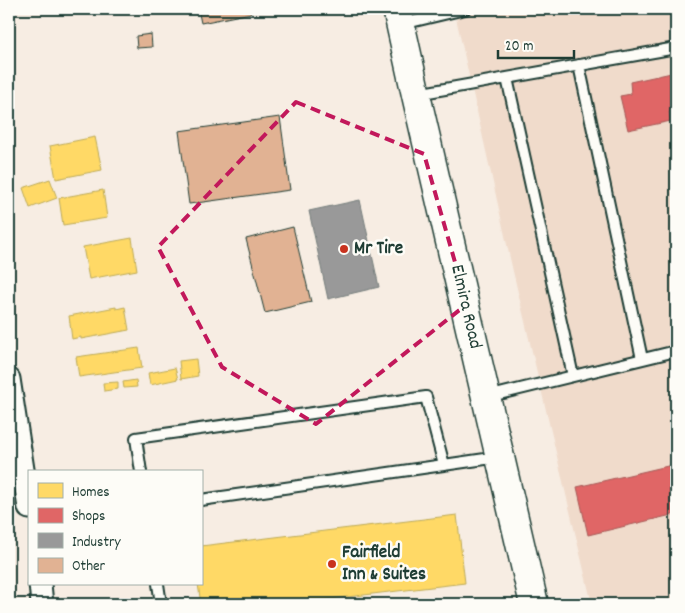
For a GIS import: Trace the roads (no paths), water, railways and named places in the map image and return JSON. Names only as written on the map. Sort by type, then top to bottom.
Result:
[{"type":"highway","name":"Elmira Road","points":[[399,16],[534,604]]},
{"type":"street","points":[[9,379],[28,502]]},
{"type":"street","points":[[40,586],[42,604]]},
{"type":"lane","points":[[399,16],[465,9]]},
{"type":"lane","points":[[416,94],[676,48]]},
{"type":"lane","points":[[579,65],[642,359]]},
{"type":"lane","points":[[507,78],[573,376]]},
{"type":"lane","points":[[486,397],[676,351]]},
{"type":"lane","points":[[141,470],[136,438],[426,397],[444,465]]},
{"type":"lane","points":[[202,500],[500,457]]},
{"type":"lane","points":[[158,586],[161,604]]},
{"type":"place","name":"Mr Tire","points":[[344,249]]},
{"type":"place","name":"Fairfield Inn & Suites","points":[[332,564]]}]
